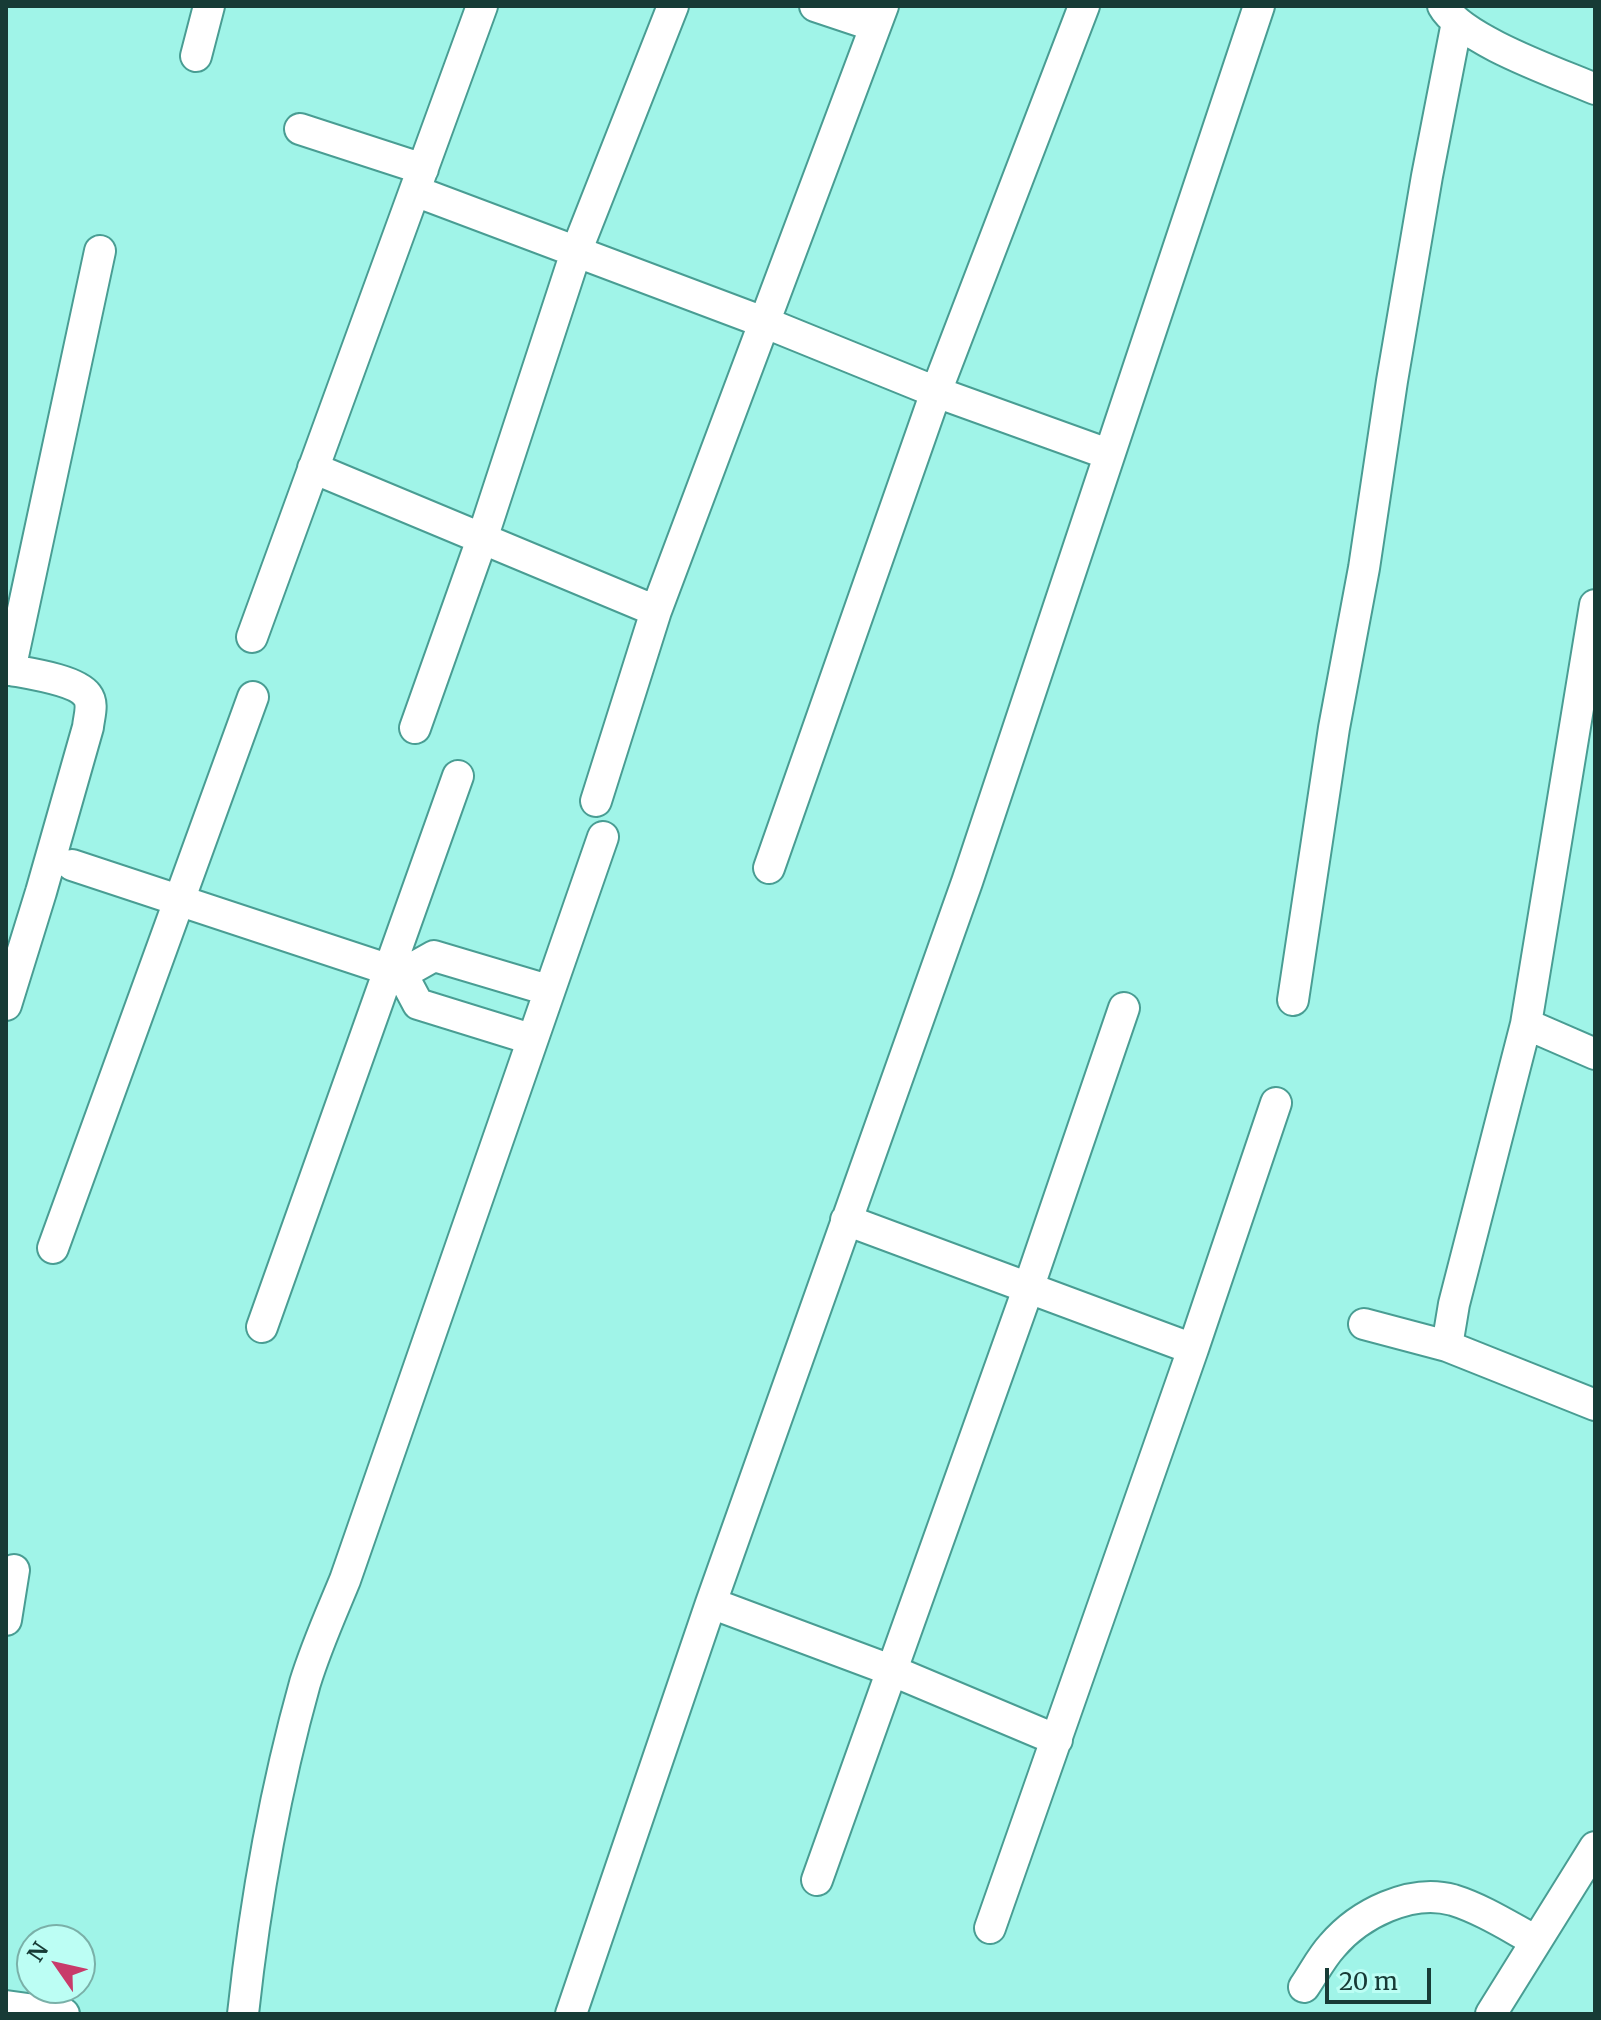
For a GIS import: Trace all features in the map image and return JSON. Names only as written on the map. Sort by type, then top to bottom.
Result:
[{"type":"street","points":[[196,56],[209,6]]},
{"type":"street","points":[[252,637],[482,6]]},
{"type":"street","points":[[415,728],[482,539],[576,252],[673,6]]},
{"type":"street","points":[[596,801],[656,611],[879,16],[815,6]]},
{"type":"street","points":[[769,868],[936,392],[1084,6]]},
{"type":"street","points":[[571,2014],[711,1603],[967,882],[1259,6]]},
{"type":"street","points":[[1293,1000],[1334,728],[1364,568],[1427,176],[1450,14],[1486,40],[1595,89]]},
{"type":"street","points":[[300,129],[576,252],[766,323],[936,392],[1108,454]]},
{"type":"street","points":[[6,1005],[88,727],[91,704],[86,694],[73,684],[8,670],[100,251]]},
{"type":"street","points":[[313,468],[656,611]]},
{"type":"street","points":[[1447,1346],[1454,1304],[1526,1024],[1595,605]]},
{"type":"street","points":[[53,1248],[253,697]]},
{"type":"street","points":[[262,1327],[396,972],[458,776]]},
{"type":"street","points":[[243,2014],[250,1953],[273,1820],[305,1683],[345,1580],[603,837]]},
{"type":"street","points":[[72,865],[396,972],[418,1004],[531,1039]]},
{"type":"street","points":[[396,972],[434,956],[548,990]]},
{"type":"street","points":[[817,1880],[1028,1289],[1124,1008]]},
{"type":"street","points":[[1526,1024],[1595,1054]]},
{"type":"street","points":[[990,1928],[1276,1103]]},
{"type":"street","points":[[846,1220],[1193,1349]]},
{"type":"street","points":[[1364,1324],[1447,1346],[1595,1405]]},
{"type":"street","points":[[6,1620],[14,1570]]},
{"type":"street","points":[[711,1603],[893,1671],[1057,1740]]},
{"type":"street","points":[[1491,2014],[1595,1847]]},
{"type":"street","points":[[1304,1987],[1332,1945],[1366,1918],[1410,1898],[1451,1899],[1536,1941]]},
{"type":"street","points":[[6,2006],[64,2014]]}]
